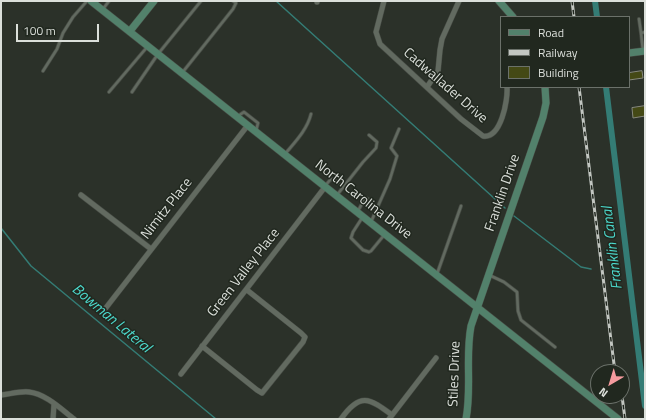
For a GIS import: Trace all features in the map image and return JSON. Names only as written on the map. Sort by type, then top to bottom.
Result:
[{"type":"main road","name":"North Carolina Drive","points":[[91,1],[618,419]]},
{"type":"main road","points":[[130,31],[154,1]]},
{"type":"main road","points":[[500,1],[512,16]]},
{"type":"main road","points":[[630,53],[644,51]]},
{"type":"main road","name":"Franklin Drive","points":[[477,306],[543,117],[546,103],[545,88]]},
{"type":"main road","name":"Stiles Drive","points":[[466,419],[469,402],[468,339],[477,306]]},
{"type":"street","name":"Cadwallader Drive","points":[[384,1],[376,32],[378,41],[382,48],[479,134],[487,137],[494,133],[499,125],[506,101],[507,88]]},
{"type":"street","points":[[427,87],[438,70],[442,39],[459,1]]},
{"type":"street","name":"Nimitz Place","points":[[105,309],[248,125]]},
{"type":"street","name":"Green Valley Place","points":[[181,374],[247,290],[325,186]]},
{"type":"street","points":[[81,195],[151,249]]},
{"type":"street","points":[[202,346],[262,393],[303,342],[305,337],[302,333],[247,290]]},
{"type":"street","points":[[341,419],[355,404],[366,400],[373,401],[390,417],[436,358]]},
{"type":"street","points":[[1,395],[32,393],[43,396],[74,419]]},
{"type":"street","points":[[53,419],[54,404]]},
{"type":"lane","points":[[43,71],[57,50],[63,33],[73,17],[87,1]]},
{"type":"lane","points":[[102,10],[109,1]]},
{"type":"lane","points":[[132,92],[158,54],[201,1]]},
{"type":"lane","points":[[182,73],[233,9],[236,2]]},
{"type":"lane","points":[[639,19],[644,51]]},
{"type":"lane","points":[[641,33],[645,32]]},
{"type":"lane","points":[[109,92],[148,46]]},
{"type":"lane","points":[[238,117],[244,112],[251,117],[258,123],[256,131]]},
{"type":"lane","points":[[285,155],[305,128],[311,114]]},
{"type":"lane","points":[[371,222],[390,179],[397,156],[391,148],[398,129]]},
{"type":"lane","points":[[336,195],[376,148],[377,142],[369,135]]},
{"type":"lane","points":[[325,186],[330,180],[333,179],[343,186]]},
{"type":"lane","points":[[368,199],[365,198],[363,200],[356,227],[351,238],[363,250],[369,252],[385,234]]},
{"type":"lane","points":[[374,202],[379,204]]},
{"type":"lane","points":[[437,274],[461,206]]},
{"type":"lane","points":[[488,275],[504,282],[517,292],[518,311],[521,320],[555,347]]},
{"type":"building","points":[[642,71],[643,78],[630,80],[630,73]]},
{"type":"building","points":[[645,106],[645,116],[633,118],[632,108]]},
{"type":"waterway","points":[[276,1],[505,208]]},
{"type":"waterway","name":"Franklin Canal","points":[[595,1],[597,16]]},
{"type":"waterway","name":"Franklin Canal","points":[[606,88],[645,406]]},
{"type":"waterway","points":[[514,216],[581,267],[591,269]]},
{"type":"waterway","name":"Bowman Lateral","points":[[1,228],[31,266],[216,419]]},
{"type":"railway","points":[[572,1],[574,16]]},
{"type":"railway","points":[[579,88],[614,364]]},
{"type":"railway","points":[[623,404],[625,419]]}]
